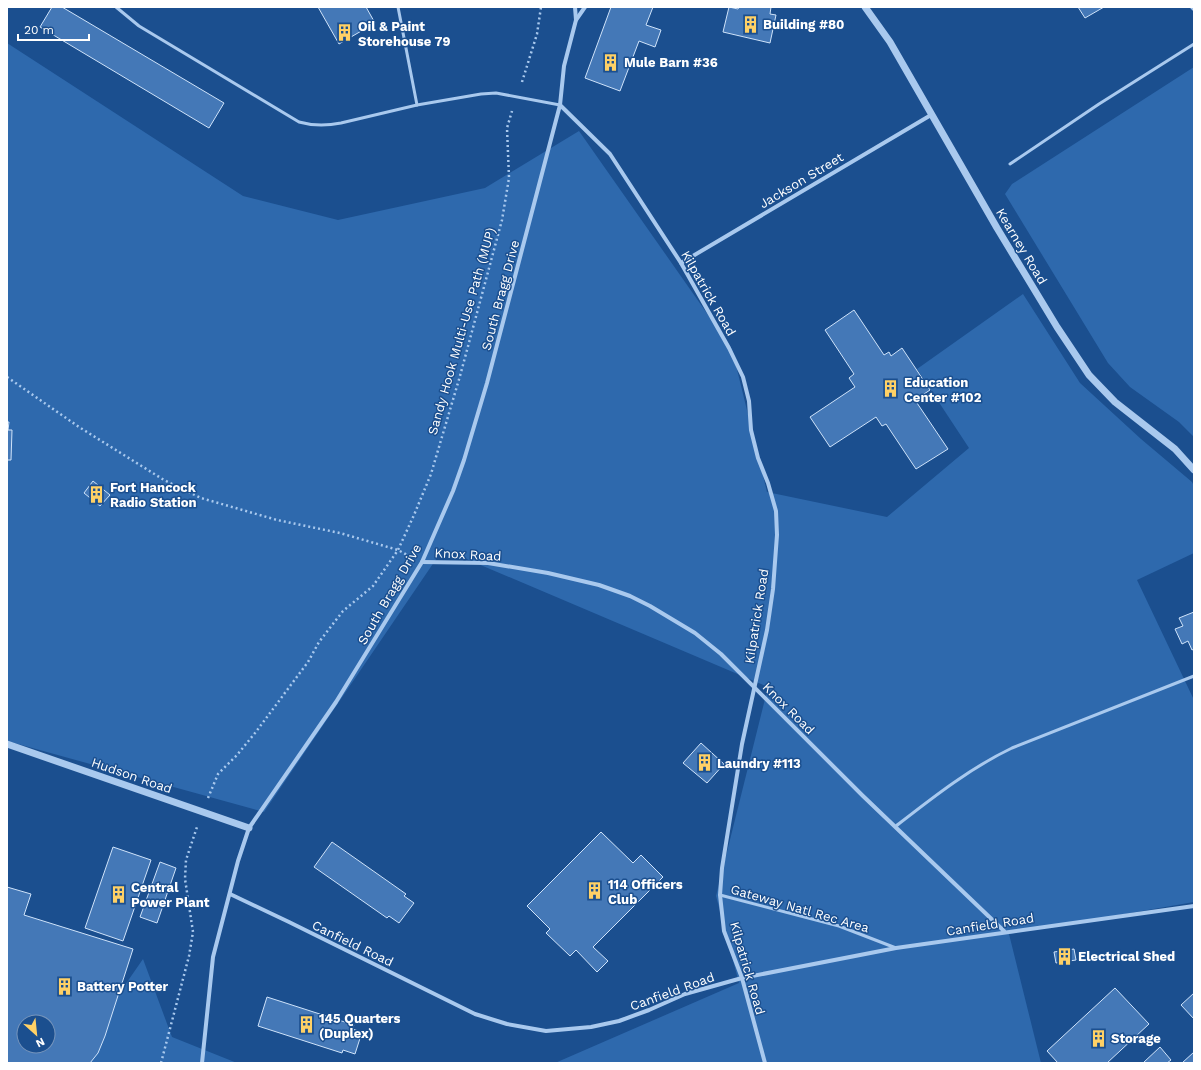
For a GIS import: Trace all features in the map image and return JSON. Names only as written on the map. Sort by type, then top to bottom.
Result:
[{"type":"street","name":"South Bragg Drive","points":[[574,7],[576,20]]},
{"type":"street","name":"South Bragg Drive","points":[[202,1063],[213,957],[238,861],[249,828],[336,702],[422,562],[453,491],[487,383],[560,105],[564,66],[576,20],[585,7]]},
{"type":"street","name":"Kearney Road","points":[[865,7],[890,42],[1057,328],[1088,375],[1115,402],[1175,449],[1194,470]]},
{"type":"street","name":"Kilpatrick Road","points":[[560,105],[610,154],[681,263],[729,348],[743,377],[749,401],[751,430],[758,458],[768,483],[776,511],[777,535],[773,589],[767,630],[742,744],[722,868],[720,895],[724,931],[742,978],[765,1063]]},
{"type":"street","name":"Jackson Street","points":[[681,263],[931,114]]},
{"type":"street","name":"Knox Road","points":[[422,562],[488,563],[548,573],[599,586],[630,596],[650,606],[695,634],[721,654],[863,796],[1004,931]]},
{"type":"street","name":"Hudson Road","points":[[7,744],[202,813],[249,828]]},
{"type":"street","name":"Canfield Road","points":[[230,894],[475,1014],[508,1024],[546,1030],[590,1027],[619,1021],[685,994],[742,978],[896,948],[1004,931],[1194,906]]},
{"type":"lane","points":[[116,7],[139,26],[299,122],[330,125],[467,96],[496,93],[560,105]]},
{"type":"lane","points":[[398,7],[417,106]]},
{"type":"lane","points":[[1010,164],[1099,104],[1194,44]]},
{"type":"lane","points":[[896,826],[934,796],[995,756],[1019,745],[1194,676]]},
{"type":"lane","name":"Gateway Natl Rec Area","points":[[720,895],[839,926],[896,948]]},
{"type":"path","points":[[522,82],[537,34],[541,7]]},
{"type":"path","name":"Sandy Hook Multi-Use Path (MUP)","points":[[161,1063],[189,956],[193,932],[185,878],[186,860],[202,813],[218,774],[237,755],[308,662],[319,642],[338,617],[373,586],[398,550],[431,474],[460,376],[502,220],[509,178],[508,128],[512,111]]},
{"type":"path","points":[[7,377],[79,427],[164,480],[201,498],[277,520],[340,533],[398,550]]},
{"type":"shaded area","points":[[7,43],[243,196],[338,220],[485,188],[579,131],[732,349],[767,492],[887,517],[969,448],[917,369],[1023,294],[1080,383],[1141,439],[1192,482],[1194,486],[1194,553],[1137,580],[1194,700],[1194,902],[1009,934],[1041,1063],[555,1063],[739,983],[716,896],[768,687],[443,549],[264,812],[7,741]]},
{"type":"shaded area","points":[[1194,67],[1194,437],[1179,422],[1130,387],[1108,363],[1005,194],[1012,184]]},
{"type":"shaded area","points":[[143,959],[172,1037],[237,1063],[71,1063]]},
{"type":"building","points":[[52,7],[62,7],[224,103],[209,128],[40,27]]},
{"type":"building","name":"Oil & Paint Storehouse 79","points":[[318,7],[366,7],[375,23],[339,44]]},
{"type":"building","name":"Mule Barn #36","points":[[611,7],[653,7],[646,25],[661,30],[655,47],[639,41],[620,91],[585,78]]},
{"type":"building","name":"Building #80","points":[[729,7],[738,9],[739,7],[771,7],[770,14],[776,15],[770,43],[723,32]]},
{"type":"building","points":[[1078,7],[1104,7],[1085,18]]},
{"type":"building","name":"Education Center #102","points":[[854,310],[884,355],[889,352],[891,356],[902,348],[930,390],[921,396],[923,400],[917,403],[948,449],[916,469],[886,424],[882,426],[876,417],[830,447],[810,417],[855,387],[849,378],[854,374],[825,330]]},
{"type":"building","points":[[7,422],[9,422],[8,430],[12,430],[11,460],[7,460]]},
{"type":"building","name":"Fort Hancock Radio Station","points":[[93,481],[110,495],[100,506],[84,493]]},
{"type":"building","points":[[1194,612],[1194,649],[1192,650],[1188,641],[1182,644],[1175,629],[1183,626],[1179,618]]},
{"type":"building","name":"Laundry #113","points":[[701,743],[724,764],[707,783],[683,763]]},
{"type":"building","name":"114 Officers Club","points":[[601,832],[633,863],[641,855],[663,877],[593,947],[608,961],[597,972],[576,950],[570,956],[546,933],[550,929],[527,906]]},
{"type":"building","points":[[332,842],[406,894],[404,896],[414,903],[399,923],[389,916],[387,918],[314,867]]},
{"type":"building","name":"Central Power Plant","points":[[113,847],[151,860],[123,941],[85,928]]},
{"type":"building","points":[[160,862],[176,868],[157,923],[140,917]]},
{"type":"building","name":"Battery Potter","points":[[7,887],[31,894],[24,915],[133,949],[105,1036],[98,1053],[90,1063],[7,1063]]},
{"type":"building","name":"Electrical Shed","points":[[1074,949],[1076,960],[1056,963],[1054,952]]},
{"type":"building","name":"Storage","points":[[1115,988],[1149,1024],[1107,1063],[1058,1063],[1047,1051]]},
{"type":"building","points":[[1194,993],[1194,1019],[1181,1005]]},
{"type":"building","name":"145 Quarters (Duplex)","points":[[267,997],[354,1025],[352,1029],[362,1032],[355,1054],[343,1050],[342,1053],[258,1026]]},
{"type":"building","points":[[1160,1047],[1171,1060],[1167,1063],[1143,1063]]},
{"type":"building","points":[[1194,1052],[1194,1063],[1182,1063]]},
{"type":"place","name":"Building #80","points":[[750,24]]},
{"type":"place","name":"Oil & Paint Storehouse 79","points":[[345,33]]},
{"type":"place","name":"Mule Barn #36","points":[[611,62]]},
{"type":"place","name":"Education Center #102","points":[[891,389]]},
{"type":"place","name":"Fort Hancock Radio Station","points":[[97,494]]},
{"type":"place","name":"Laundry #113","points":[[704,763]]},
{"type":"place","name":"114 Officers Club","points":[[595,891]]},
{"type":"place","name":"Central Power Plant","points":[[118,894]]},
{"type":"place","name":"Electrical Shed","points":[[1065,956]]},
{"type":"place","name":"Battery Potter","points":[[64,986]]},
{"type":"place","name":"145 Quarters (Duplex)","points":[[306,1025]]},
{"type":"place","name":"Storage","points":[[1098,1038]]}]
